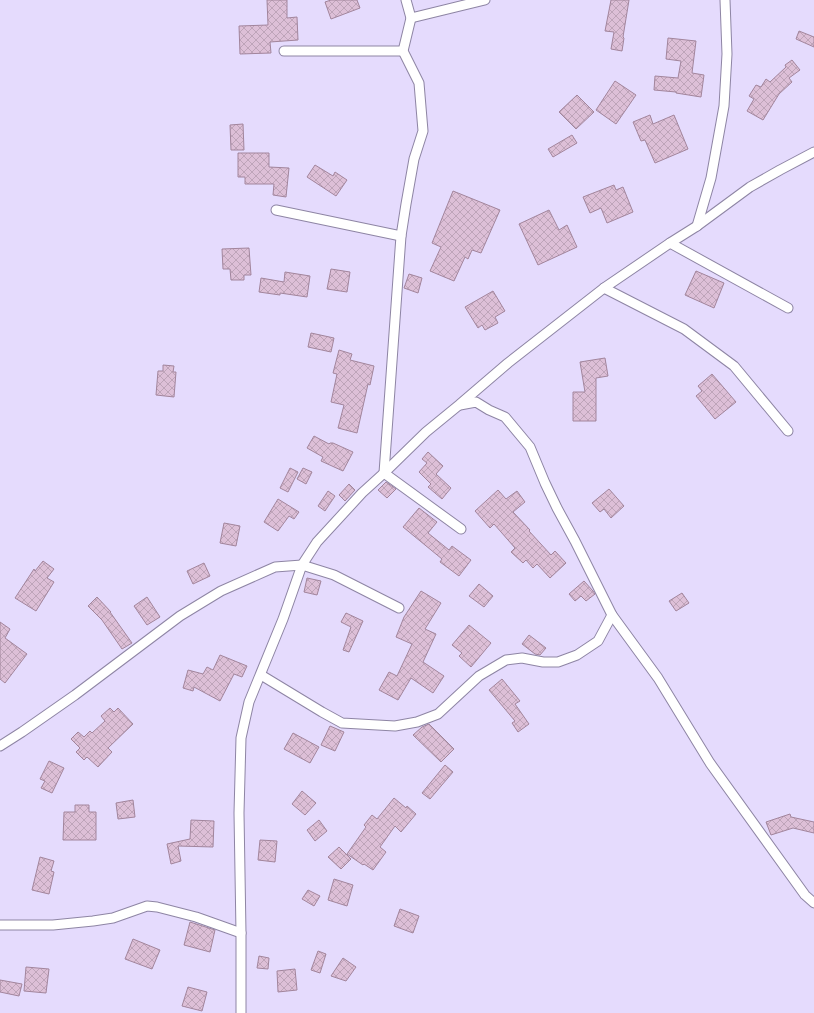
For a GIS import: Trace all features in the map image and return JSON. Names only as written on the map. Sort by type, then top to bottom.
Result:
[{"type":"street","points":[[384,473],[401,236],[414,159],[423,132],[419,83],[403,50],[411,18],[406,0]]},
{"type":"street","points":[[411,18],[485,0]]},
{"type":"street","points":[[697,226],[711,178],[724,106],[727,54],[724,0]]},
{"type":"street","points":[[284,50],[403,50]]},
{"type":"street","points":[[241,1013],[239,813],[241,738],[249,702],[283,619],[302,565],[318,542],[362,493],[426,432],[508,363],[604,288],[697,226],[750,187],[814,152]]},
{"type":"street","points":[[276,210],[401,236]]},
{"type":"street","points":[[670,243],[788,308]]},
{"type":"street","points":[[604,288],[684,329],[734,366],[788,431]]},
{"type":"street","points":[[459,405],[476,402],[505,417],[530,447],[557,508],[612,615],[658,678],[710,763],[742,809],[806,895],[814,903]]},
{"type":"street","points":[[384,473],[461,529]]},
{"type":"street","points":[[0,746],[75,695],[180,616],[221,591],[275,567],[302,565],[334,574],[399,608]]},
{"type":"street","points":[[261,675],[342,723],[395,726],[416,722],[438,714],[480,676],[506,660],[522,658],[543,662],[558,662],[577,655],[598,641],[612,615]]},
{"type":"street","points":[[0,925],[54,925],[93,921],[114,918],[147,906],[157,907],[196,917],[241,933]]},
{"type":"building","points":[[267,0],[287,0],[287,18],[297,17],[298,40],[270,42],[271,53],[240,54],[239,26],[268,25]]},
{"type":"building","points":[[331,0],[357,0],[360,8],[331,19],[325,2]]},
{"type":"building","points":[[611,0],[629,0],[622,51],[611,49],[614,32],[605,31]]},
{"type":"building","points":[[799,31],[814,37],[814,47],[796,39]]},
{"type":"building","points":[[668,38],[696,41],[692,73],[704,75],[701,97],[676,92],[654,90],[655,76],[678,78],[681,61],[666,59]]},
{"type":"building","points":[[792,60],[800,70],[789,78],[792,82],[779,94],[763,120],[747,111],[754,99],[749,96],[756,85],[761,87],[766,79],[770,82],[786,67],[785,65]]},
{"type":"building","points":[[615,81],[636,95],[616,124],[596,110]]},
{"type":"building","points":[[577,95],[594,112],[576,129],[559,112]]},
{"type":"building","points":[[650,115],[653,124],[674,115],[688,149],[655,163],[645,140],[641,141],[633,122]]},
{"type":"building","points":[[243,124],[244,150],[231,150],[230,125]]},
{"type":"building","points":[[572,135],[577,143],[553,157],[548,149]]},
{"type":"building","points":[[238,153],[269,153],[269,167],[289,168],[286,197],[273,195],[274,184],[245,184],[245,177],[238,177]]},
{"type":"building","points":[[315,165],[333,176],[335,172],[347,180],[336,196],[307,177]]},
{"type":"building","points":[[614,185],[616,190],[623,187],[633,212],[607,223],[601,208],[590,213],[583,197]]},
{"type":"building","points":[[453,191],[500,210],[481,253],[472,250],[468,259],[465,257],[454,281],[430,271],[441,247],[432,243]]},
{"type":"building","points":[[549,210],[559,230],[567,225],[577,247],[538,265],[519,224]]},
{"type":"building","points":[[249,248],[251,275],[244,275],[244,280],[231,280],[230,269],[223,269],[222,249]]},
{"type":"building","points":[[331,269],[350,272],[347,292],[327,289]]},
{"type":"building","points":[[696,271],[724,283],[714,308],[685,295]]},
{"type":"building","points":[[285,272],[310,276],[307,297],[259,292],[261,278],[284,282]]},
{"type":"building","points":[[409,274],[422,278],[418,293],[404,288]]},
{"type":"building","points":[[493,291],[505,311],[495,317],[498,323],[485,330],[482,325],[478,328],[465,307]]},
{"type":"building","points":[[311,333],[334,338],[331,352],[308,347]]},
{"type":"building","points":[[339,350],[352,354],[350,360],[374,366],[370,385],[368,384],[357,433],[338,428],[344,405],[331,402],[337,374],[333,373]]},
{"type":"building","points":[[605,358],[608,376],[596,378],[596,421],[573,421],[573,392],[585,392],[580,362]]},
{"type":"building","points":[[163,365],[174,366],[173,372],[176,372],[174,397],[156,395],[158,371],[163,371]]},
{"type":"building","points":[[712,374],[736,402],[715,419],[696,396],[702,391],[698,386]]},
{"type":"building","points":[[314,436],[329,444],[333,443],[353,452],[343,471],[321,461],[323,457],[307,448]]},
{"type":"building","points":[[428,452],[443,466],[436,474],[451,488],[442,499],[428,487],[431,484],[419,472],[427,463],[422,459]]},
{"type":"building","points":[[290,468],[298,472],[288,492],[280,488]]},
{"type":"building","points":[[303,468],[312,472],[306,484],[297,479]]},
{"type":"building","points":[[386,482],[396,489],[387,498],[378,490]]},
{"type":"building","points":[[349,484],[355,490],[345,501],[339,495]]},
{"type":"building","points":[[609,489],[624,506],[611,518],[604,509],[600,512],[592,503]]},
{"type":"building","points":[[498,490],[506,499],[517,491],[525,502],[513,512],[551,555],[555,551],[566,563],[550,578],[537,564],[533,568],[526,560],[523,563],[511,552],[515,548],[494,524],[490,528],[475,511]]},
{"type":"building","points":[[328,491],[335,496],[325,511],[318,506]]},
{"type":"building","points":[[278,499],[299,512],[294,519],[289,516],[278,531],[264,522]]},
{"type":"building","points":[[419,508],[437,522],[428,533],[449,550],[452,546],[471,560],[459,576],[440,562],[442,559],[403,527]]},
{"type":"building","points":[[224,523],[240,526],[236,546],[220,543]]},
{"type":"building","points":[[43,561],[54,569],[47,578],[54,582],[36,611],[15,598],[34,569],[35,571]]},
{"type":"building","points":[[204,563],[210,576],[193,584],[187,571]]},
{"type":"building","points":[[307,578],[321,581],[317,595],[304,592]]},
{"type":"building","points":[[584,581],[595,594],[586,601],[581,596],[575,601],[569,594]]},
{"type":"building","points":[[479,584],[493,596],[484,607],[469,596]]},
{"type":"building","points":[[421,591],[441,603],[425,629],[436,634],[423,662],[444,676],[433,693],[411,678],[398,700],[379,690],[389,672],[397,676],[412,644],[396,637],[404,617]]},
{"type":"building","points":[[682,593],[689,603],[676,611],[669,601]]},
{"type":"building","points":[[97,597],[111,612],[132,643],[122,649],[102,620],[88,606]]},
{"type":"building","points":[[147,597],[160,617],[147,625],[134,606]]},
{"type":"building","points":[[346,613],[363,621],[349,652],[343,650],[351,627],[341,622]]},
{"type":"building","points":[[0,622],[10,629],[5,638],[27,654],[5,683],[0,679]]},
{"type":"building","points":[[469,625],[491,643],[471,667],[459,656],[462,653],[452,645]]},
{"type":"building","points":[[529,635],[546,648],[540,655],[535,654],[522,644]]},
{"type":"building","points":[[220,655],[247,666],[242,677],[234,674],[220,701],[194,687],[193,691],[183,688],[188,670],[203,674],[207,667],[213,670]]},
{"type":"building","points":[[502,679],[520,701],[515,704],[529,724],[518,732],[512,723],[515,721],[489,690]]},
{"type":"building","points":[[110,708],[114,712],[118,708],[133,724],[108,748],[112,752],[98,767],[87,757],[84,760],[76,752],[80,748],[71,739],[78,732],[84,737],[90,731],[92,733],[105,721],[101,716]]},
{"type":"building","points":[[429,724],[454,749],[441,762],[413,735],[422,727]]},
{"type":"building","points":[[330,726],[344,732],[335,751],[321,745]]},
{"type":"building","points":[[293,733],[319,747],[310,763],[284,749]]},
{"type":"building","points":[[49,761],[64,768],[52,793],[41,788],[45,781],[40,779]]},
{"type":"building","points":[[445,765],[453,772],[430,799],[422,793]]},
{"type":"building","points":[[302,791],[316,803],[305,815],[292,804]]},
{"type":"building","points":[[394,798],[416,814],[401,832],[395,826],[380,847],[386,852],[373,870],[347,854],[366,827],[364,825],[372,815],[377,819]]},
{"type":"building","points":[[133,800],[135,817],[118,819],[116,803]]},
{"type":"building","points":[[75,805],[89,805],[89,812],[96,812],[96,840],[63,840],[64,812],[75,812]]},
{"type":"building","points":[[790,814],[791,817],[814,822],[814,833],[793,828],[771,835],[766,822]]},
{"type":"building","points":[[191,820],[214,821],[213,847],[178,846],[181,861],[171,864],[167,844],[190,839]]},
{"type":"building","points":[[319,820],[327,831],[315,841],[307,830]]},
{"type":"building","points":[[260,840],[277,841],[275,862],[258,860]]},
{"type":"building","points":[[339,847],[351,859],[341,869],[328,857]]},
{"type":"building","points":[[40,857],[54,861],[51,871],[54,872],[49,894],[32,890]]},
{"type":"building","points":[[334,879],[353,885],[347,906],[328,900]]},
{"type":"building","points":[[308,890],[320,896],[314,906],[302,899]]},
{"type":"building","points":[[400,909],[419,916],[413,933],[394,926]]},
{"type":"building","points":[[190,922],[215,930],[210,952],[184,945]]},
{"type":"building","points":[[133,939],[160,950],[152,969],[125,959]]},
{"type":"building","points":[[318,951],[326,954],[320,973],[311,970]]},
{"type":"building","points":[[259,956],[269,958],[268,969],[257,968]]},
{"type":"building","points":[[343,958],[356,967],[346,981],[331,976]]},
{"type":"building","points":[[26,967],[49,969],[46,993],[24,991]]},
{"type":"building","points":[[295,969],[297,990],[278,992],[277,971]]},
{"type":"building","points":[[0,980],[22,984],[19,996],[0,992]]},
{"type":"building","points":[[188,987],[207,992],[202,1011],[182,1006]]}]
